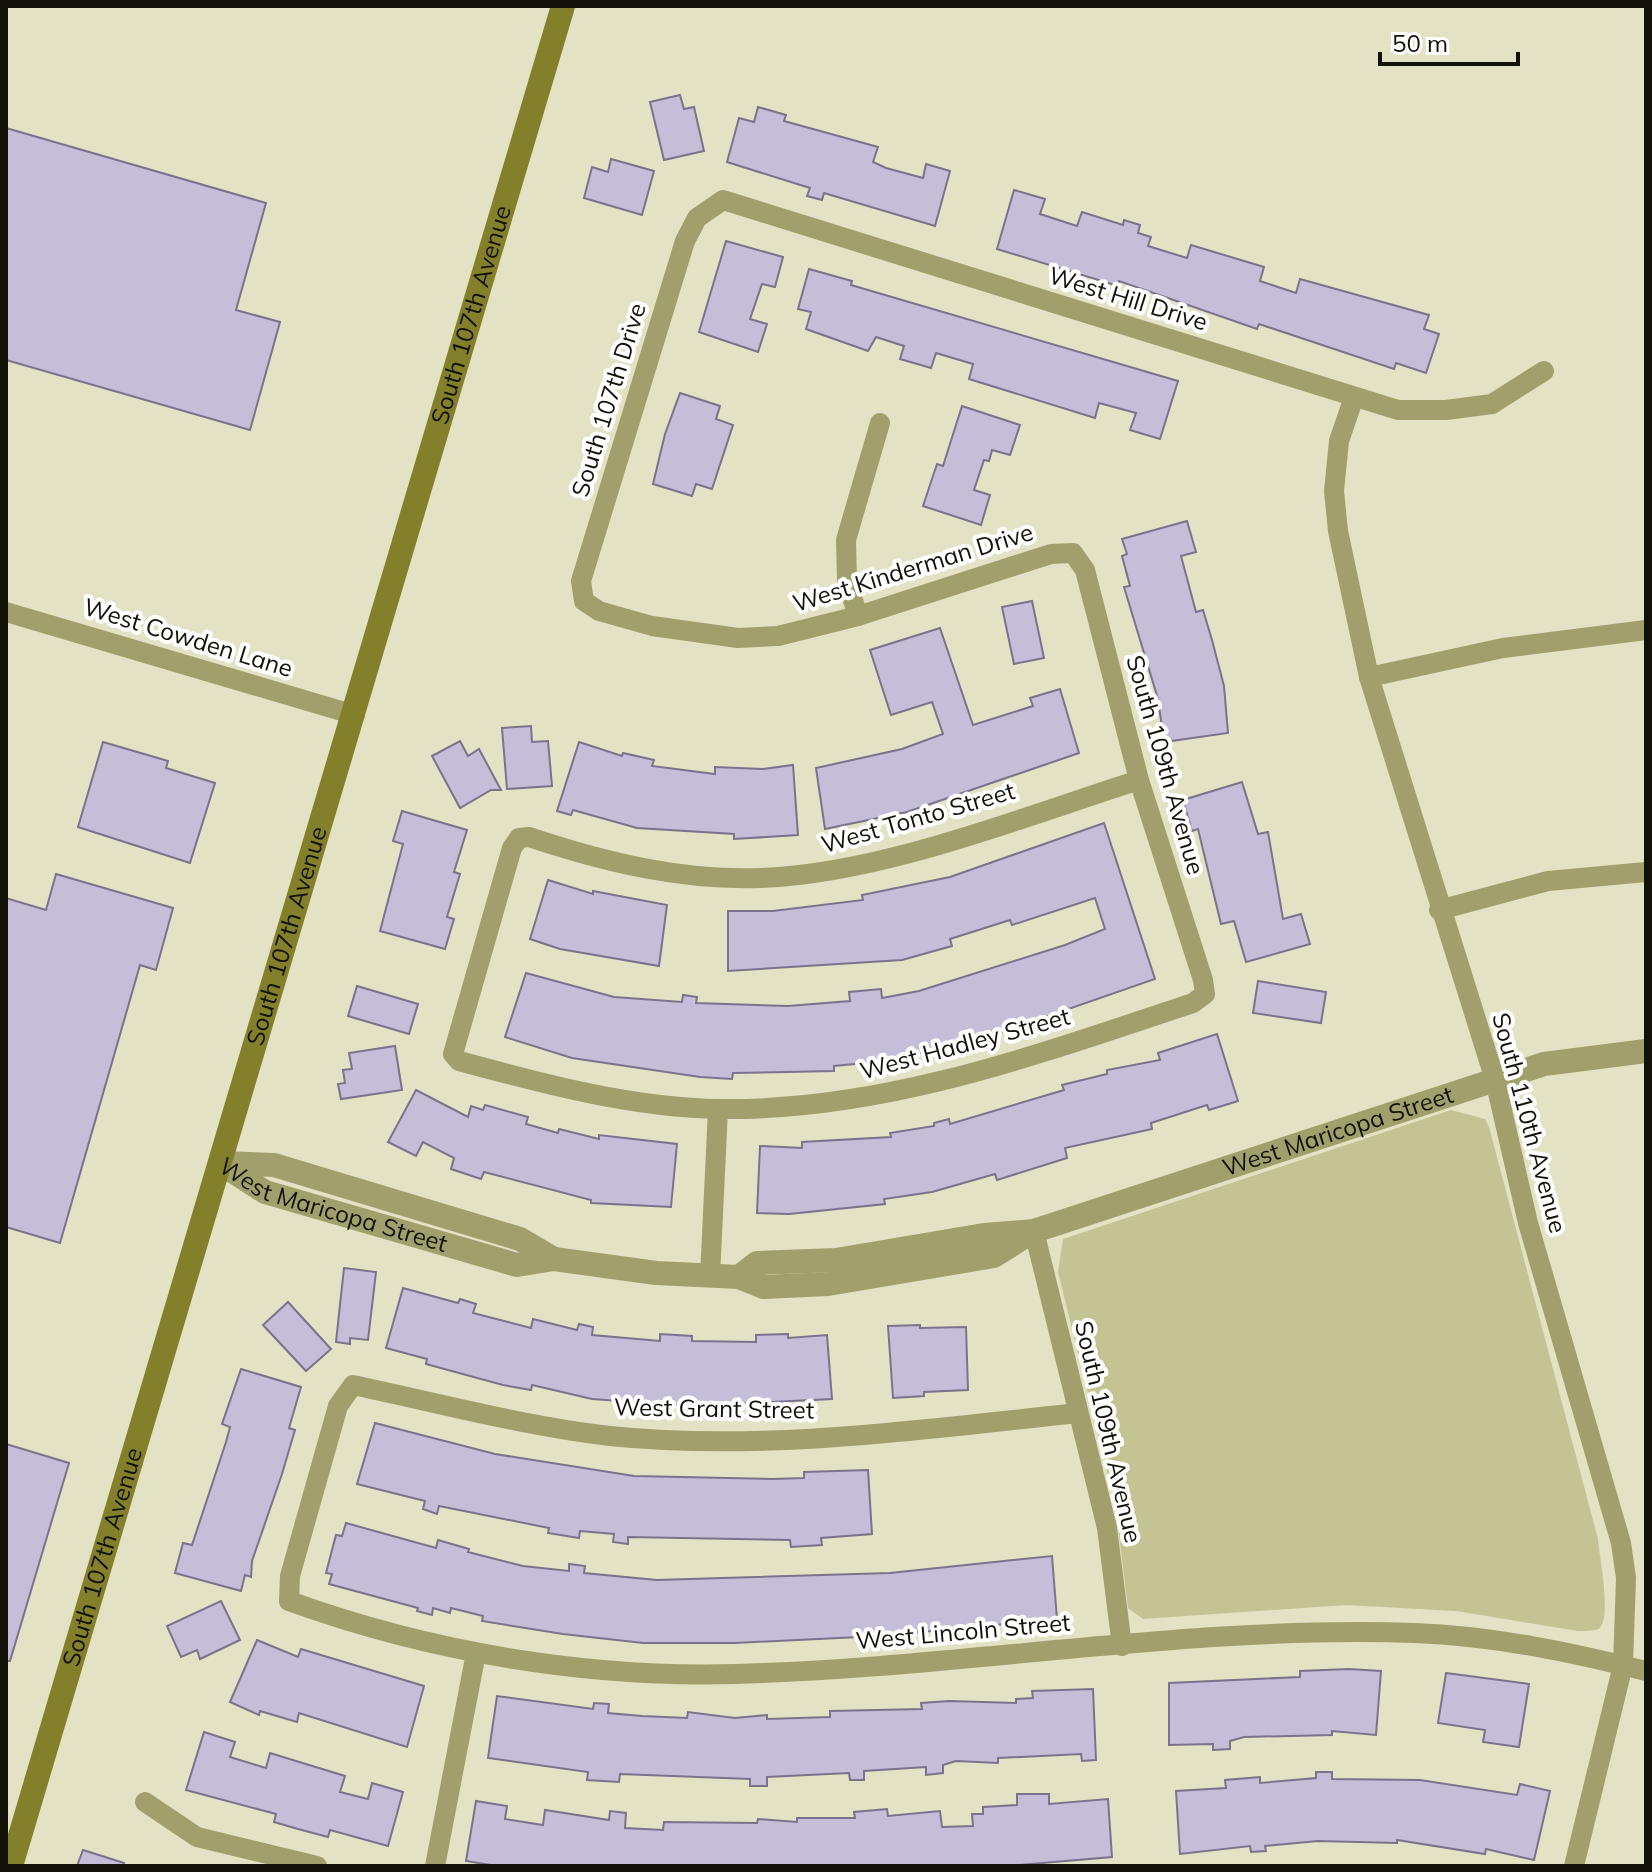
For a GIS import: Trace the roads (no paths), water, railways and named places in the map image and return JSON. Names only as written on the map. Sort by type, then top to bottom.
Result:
[{"type":"main road","name":"South 107th Avenue","points":[[11,1866],[563,6]]},
{"type":"street","name":"West Hill Drive","points":[[697,218],[723,200],[1398,410],[1492,404],[1544,371]]},
{"type":"street","name":"South 107th Drive","points":[[584,601],[581,581],[685,241],[697,218]]},
{"type":"street","name":"South 110th Avenue","points":[[1354,397],[1339,441],[1334,491],[1338,531],[1369,677],[1439,910],[1495,1080],[1528,1223],[1621,1543],[1626,1590],[1623,1665],[1574,1866]]},
{"type":"street","points":[[858,616],[847,581],[846,540],[880,423]]},
{"type":"street","name":"West Kinderman Drive","points":[[584,601],[599,611],[652,626],[738,638],[778,636],[858,616],[1051,554],[1073,553]]},
{"type":"street","name":"South 109th Avenue","points":[[1073,553],[1085,570],[1139,780],[1205,994]]},
{"type":"street","name":"West Cowden Lane","points":[[6,612],[355,715]]},
{"type":"street","points":[[1369,677],[1503,648],[1646,630]]},
{"type":"street","name":"West Tonto Street","points":[[453,1054],[512,848],[519,838],[529,837],[600,860],[666,872],[726,878],[815,874],[894,856],[1139,780]]},
{"type":"street","points":[[1439,910],[1548,881],[1646,872]]},
{"type":"street","name":"West Hadley Street","points":[[453,1054],[459,1061],[550,1085],[636,1100],[718,1109],[851,1102],[954,1078],[1193,1003],[1205,994]]},
{"type":"street","name":"West Maricopa Street","points":[[220,1163],[265,1192],[517,1265],[554,1259],[710,1277],[739,1277],[757,1263],[836,1260],[984,1235],[1034,1231],[1544,1064],[1646,1051]]},
{"type":"street","points":[[710,1277],[718,1109]]},
{"type":"street","name":"South 109th Avenue","points":[[1034,1231],[1107,1528],[1122,1646]]},
{"type":"street","name":"West Grant Street","points":[[289,1601],[290,1576],[338,1406],[353,1385],[610,1436],[707,1440],[797,1439],[1078,1413]]},
{"type":"street","name":"West Lincoln Street","points":[[289,1601],[333,1617],[476,1653],[615,1670],[732,1674],[1289,1633],[1417,1633],[1510,1641],[1646,1671]]},
{"type":"street","points":[[435,1866],[476,1653]]},
{"type":"street","points":[[145,1802],[197,1837],[317,1866]]}]
